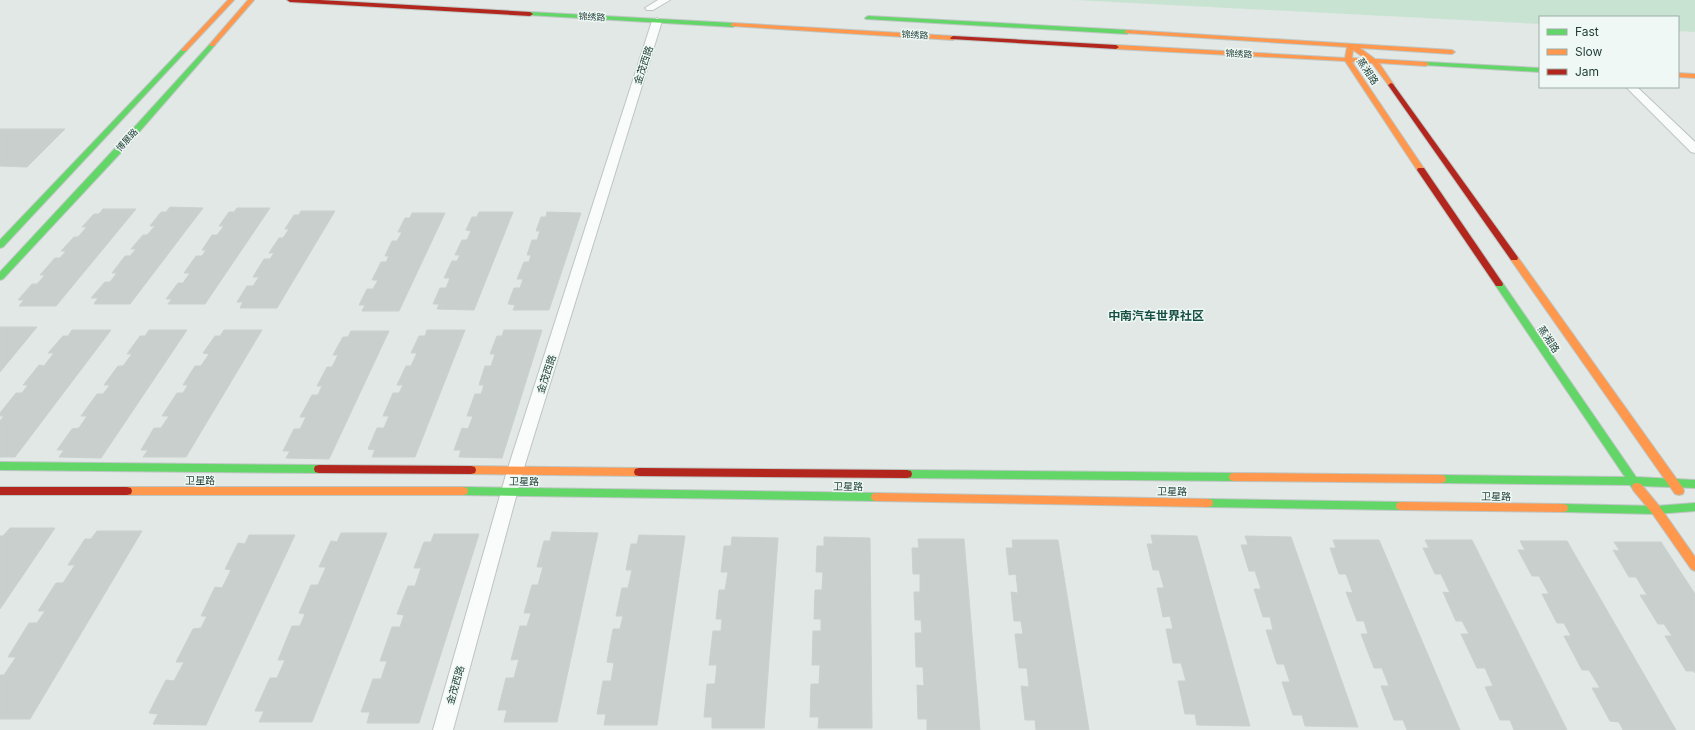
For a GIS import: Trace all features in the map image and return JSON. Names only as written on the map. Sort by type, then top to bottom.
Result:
[{"type":"street","name":"博展路","points":[[0,245],[231,0]]},
{"type":"street","name":"博展路","points":[[0,277],[123,145],[250,0]]},
{"type":"street","name":"锦绣路","points":[[290,0],[656,9],[1348,61],[1539,70]]},
{"type":"street","name":"金茂西路","points":[[443,730],[515,471],[656,9]]},
{"type":"street","name":"锦绣路","points":[[855,18],[981,23],[1461,52]]},
{"type":"street","name":"蒸湘路","points":[[1694,509],[1674,484],[1375,62],[1351,45],[1348,61],[1632,481],[1656,510],[1695,566]]},
{"type":"street","points":[[1679,75],[1695,76]]},
{"type":"street","points":[[1632,88],[1695,149]]},
{"type":"street","points":[[0,466],[1632,481],[1695,484]]},
{"type":"street","name":"卫星路","points":[[0,491],[510,491],[1656,510],[1694,509]]},
{"type":"green space","points":[[1074,0],[1695,0],[1695,32],[1679,31],[1679,16],[1539,16],[1539,24]]},
{"type":"building","points":[[0,129],[65,129],[27,167],[0,166]]},
{"type":"building","points":[[170,207],[203,208],[130,304],[94,304],[98,298],[91,298],[105,282],[110,282],[117,273],[112,273],[125,256],[130,256],[136,249],[131,249],[143,235],[147,235],[155,226],[150,226],[161,212],[166,212]]},
{"type":"building","points":[[237,208],[270,208],[205,304],[168,304],[172,299],[166,299],[178,283],[183,283],[190,273],[184,273],[196,256],[202,256],[206,250],[202,250],[212,235],[217,235],[224,226],[219,226],[229,212],[234,212]]},
{"type":"building","points":[[103,209],[136,209],[56,306],[19,306],[24,300],[18,300],[32,284],[37,284],[45,275],[40,275],[55,258],[60,258],[66,251],[61,251],[74,237],[78,237],[87,227],[82,227],[94,214],[99,214]]},
{"type":"building","points":[[301,211],[335,211],[277,308],[240,308],[243,302],[237,302],[247,286],[253,286],[259,277],[253,277],[264,259],[270,259],[274,253],[269,253],[279,238],[283,238],[289,229],[285,229],[294,215],[299,215]]},
{"type":"building","points":[[479,212],[513,212],[474,310],[437,309],[439,304],[433,304],[440,288],[446,288],[450,278],[444,278],[452,261],[457,261],[460,255],[455,255],[462,240],[467,240],[471,231],[466,230],[472,217],[477,217]]},
{"type":"building","points":[[547,212],[581,213],[549,310],[513,310],[515,305],[508,304],[514,288],[520,288],[523,279],[517,279],[524,262],[529,262],[531,255],[527,255],[532,240],[537,240],[540,231],[536,231],[541,217],[546,217]]},
{"type":"building","points":[[412,213],[445,213],[399,311],[362,311],[365,305],[359,305],[367,289],[373,289],[378,280],[372,280],[381,262],[386,262],[389,256],[385,256],[392,241],[397,241],[402,232],[398,232],[405,218],[410,218]]},
{"type":"building","points":[[0,327],[37,327],[0,372]]},
{"type":"building","points":[[72,330],[111,330],[15,457],[0,457],[0,421],[4,416],[0,416],[0,413],[16,393],[22,393],[28,385],[23,385],[39,365],[44,366],[54,353],[48,353],[63,336],[68,336]]},
{"type":"building","points":[[149,330],[187,330],[101,458],[59,457],[64,450],[57,450],[72,429],[79,428],[87,416],[81,416],[97,394],[103,394],[110,385],[104,385],[118,366],[123,366],[132,354],[127,354],[140,336],[145,336]]},
{"type":"building","points":[[224,330],[262,330],[186,457],[143,457],[148,450],[141,450],[154,428],[161,428],[169,416],[162,416],[177,393],[183,393],[188,385],[183,385],[195,366],[201,366],[209,354],[203,353],[215,336],[220,336]]},
{"type":"building","points":[[427,330],[465,330],[415,457],[372,457],[375,450],[368,449],[377,428],[384,428],[389,416],[383,416],[393,393],[399,393],[403,385],[397,385],[406,366],[411,366],[417,353],[411,353],[419,336],[425,336]]},
{"type":"building","points":[[504,330],[542,330],[502,458],[459,457],[461,450],[454,450],[462,428],[468,429],[473,416],[467,416],[475,394],[481,394],[484,385],[479,385],[485,366],[491,366],[495,354],[490,354],[497,336],[502,336]]},
{"type":"building","points":[[351,331],[389,331],[329,459],[286,458],[290,451],[283,451],[294,429],[300,429],[306,417],[300,417],[312,395],[318,395],[322,386],[317,386],[327,367],[332,367],[338,355],[333,355],[343,337],[348,337]]},
{"type":"building","points":[[10,528],[55,528],[0,609],[0,536],[3,536]]},
{"type":"building","points":[[97,531],[142,531],[30,719],[0,719],[0,675],[4,675],[16,657],[8,657],[29,623],[37,623],[45,611],[38,611],[56,583],[63,583],[75,565],[68,565],[85,539],[91,539]]},
{"type":"building","points":[[552,532],[598,533],[557,722],[504,722],[507,710],[498,710],[506,678],[514,678],[519,659],[511,660],[520,626],[527,626],[531,613],[524,613],[532,585],[538,585],[543,567],[537,567],[544,541],[550,541]]},
{"type":"building","points":[[341,533],[387,533],[312,722],[259,722],[264,711],[255,711],[270,678],[277,678],[285,660],[278,660],[292,626],[300,626],[305,614],[299,613],[311,585],[318,585],[326,567],[319,567],[331,541],[337,542]]},
{"type":"building","points":[[434,534],[479,534],[419,723],[367,723],[370,712],[361,712],[373,679],[381,679],[387,661],[380,661],[392,627],[400,627],[404,615],[397,614],[408,586],[415,586],[421,568],[414,568],[424,542],[431,542]]},
{"type":"building","points":[[249,535],[295,535],[206,725],[153,724],[158,714],[149,713],[166,680],[174,681],[184,662],[176,662],[193,629],[201,628],[207,616],[201,616],[215,587],[222,588],[231,570],[225,569],[238,543],[245,544]]},
{"type":"building","points":[[639,535],[685,536],[657,725],[604,725],[606,714],[597,714],[603,681],[611,681],[614,663],[607,662],[613,629],[620,629],[623,616],[616,616],[622,588],[628,588],[632,570],[626,570],[631,544],[637,544]]},
{"type":"building","points":[[1151,535],[1197,536],[1250,726],[1197,725],[1195,714],[1185,714],[1178,681],[1186,681],[1181,663],[1173,663],[1166,629],[1173,629],[1170,616],[1163,617],[1157,588],[1164,588],[1159,570],[1153,570],[1147,544],[1153,544]]},
{"type":"building","points":[[1245,536],[1291,537],[1358,727],[1305,726],[1302,715],[1293,715],[1282,682],[1290,682],[1284,664],[1277,664],[1266,630],[1273,630],[1270,617],[1263,617],[1254,589],[1261,589],[1255,571],[1249,571],[1241,545],[1248,545]]},
{"type":"building","points":[[732,537],[778,538],[764,728],[712,728],[712,717],[704,717],[707,684],[715,684],[717,665],[709,665],[713,631],[721,631],[722,619],[716,619],[719,590],[725,590],[728,572],[721,572],[724,546],[731,546]]},
{"type":"building","points":[[824,537],[870,538],[872,728],[818,728],[819,717],[810,717],[811,684],[819,684],[820,665],[812,665],[813,631],[821,631],[821,619],[814,619],[815,590],[822,590],[823,572],[816,572],[817,546],[824,546]]},
{"type":"building","points":[[918,539],[964,539],[980,730],[927,730],[927,719],[918,719],[917,685],[924,686],[923,667],[916,667],[915,633],[922,633],[921,620],[915,620],[914,592],[920,592],[920,574],[913,574],[912,548],[919,548]]},
{"type":"building","points":[[1012,540],[1058,540],[1089,730],[1036,730],[1035,720],[1025,720],[1021,686],[1029,687],[1027,668],[1019,668],[1015,634],[1023,634],[1021,621],[1014,621],[1011,592],[1018,593],[1016,574],[1009,575],[1006,548],[1013,548]]},
{"type":"building","points":[[1333,540],[1379,540],[1460,730],[1407,730],[1403,720],[1394,720],[1381,686],[1389,686],[1382,668],[1374,668],[1361,634],[1368,634],[1364,621],[1357,621],[1346,592],[1353,593],[1346,574],[1339,574],[1330,548],[1336,548]]},
{"type":"building","points":[[1425,540],[1472,540],[1567,730],[1514,730],[1510,720],[1500,720],[1485,687],[1493,686],[1485,668],[1477,668],[1461,634],[1469,634],[1462,621],[1456,621],[1443,592],[1450,593],[1441,574],[1435,574],[1423,548],[1429,548]]},
{"type":"building","points":[[1520,541],[1567,541],[1676,730],[1623,730],[1619,722],[1610,721],[1592,688],[1600,688],[1589,670],[1582,670],[1564,636],[1571,636],[1564,623],[1557,623],[1542,594],[1549,594],[1539,576],[1532,576],[1518,550],[1525,550]]},
{"type":"building","points":[[1614,542],[1661,542],[1695,594],[1695,673],[1694,671],[1686,671],[1665,636],[1672,636],[1664,624],[1658,624],[1640,595],[1647,595],[1636,577],[1629,577],[1613,550],[1620,551]]},
{"type":"traffic: fast","points":[[530,14],[733,25]]},
{"type":"traffic: fast","points":[[868,18],[1127,32]]},
{"type":"traffic: fast","points":[[0,277],[123,145],[212,45]]},
{"type":"traffic: fast","points":[[0,245],[184,50]]},
{"type":"traffic: fast","points":[[1426,64],[1539,70]]},
{"type":"traffic: fast","points":[[1499,284],[1637,487]]},
{"type":"traffic: fast","points":[[0,466],[319,469]]},
{"type":"traffic: fast","points":[[907,474],[1234,477]]},
{"type":"traffic: fast","points":[[1441,479],[1632,481],[1695,484]]},
{"type":"traffic: fast","points":[[463,491],[876,497]]},
{"type":"traffic: fast","points":[[1208,503],[1401,506]]},
{"type":"traffic: fast","points":[[1563,508],[1656,510],[1695,507]]},
{"type":"traffic: slow","points":[[184,50],[231,0]]},
{"type":"traffic: slow","points":[[212,45],[251,0]]},
{"type":"traffic: slow","points":[[733,25],[953,38]]},
{"type":"traffic: slow","points":[[1127,32],[1452,52]]},
{"type":"traffic: slow","points":[[1391,85],[1375,62],[1351,45],[1348,61],[1421,170]]},
{"type":"traffic: slow","points":[[1116,47],[1426,64]]},
{"type":"traffic: slow","points":[[1679,75],[1695,76]]},
{"type":"traffic: slow","points":[[1514,258],[1679,491]]},
{"type":"traffic: slow","points":[[471,470],[639,472]]},
{"type":"traffic: slow","points":[[1234,477],[1441,479]]},
{"type":"traffic: slow","points":[[1637,487],[1656,510],[1695,566]]},
{"type":"traffic: slow","points":[[127,491],[463,491]]},
{"type":"traffic: slow","points":[[876,497],[1208,503]]},
{"type":"traffic: slow","points":[[1401,506],[1563,508]]},
{"type":"traffic: jam","points":[[290,0],[530,14]]},
{"type":"traffic: jam","points":[[953,38],[1116,47]]},
{"type":"traffic: jam","points":[[1391,85],[1514,258]]},
{"type":"traffic: jam","points":[[1421,170],[1499,284]]},
{"type":"traffic: jam","points":[[319,469],[471,470]]},
{"type":"traffic: jam","points":[[639,472],[907,474]]},
{"type":"traffic: jam","points":[[0,491],[127,491]]},
{"type":"district","name":"中南汽车世界社区","points":[[1156,316]]}]
